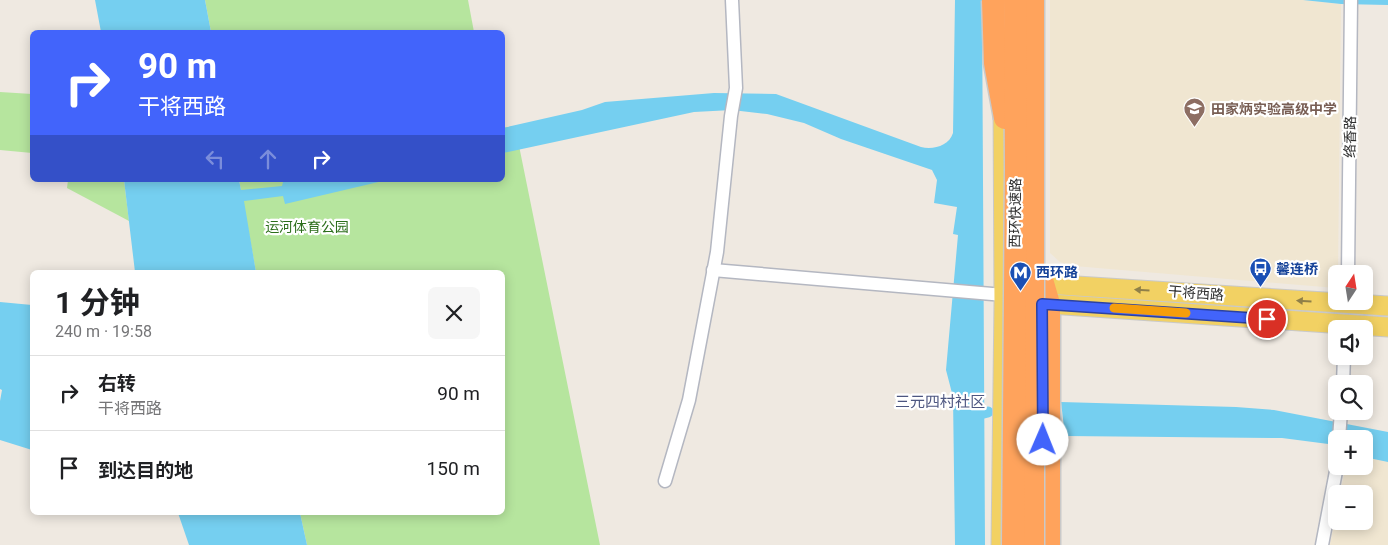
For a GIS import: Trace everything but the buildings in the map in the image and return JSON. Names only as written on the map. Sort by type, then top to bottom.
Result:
[{"type":"highway","points":[[994,0],[994,63],[1016,170]]},
{"type":"highway","name":"西环快速路","points":[[1013,545],[1016,170],[1015,0]]},
{"type":"highway","name":"西环快速路","points":[[1033,0],[1033,545]]},
{"type":"highway","points":[[1037,295],[1049,486],[1049,545]]},
{"type":"main road","points":[[1001,545],[1002,0]]},
{"type":"main road","points":[[1037,295],[1041,0]]},
{"type":"main road","points":[[1002,59],[1026,117],[1043,432],[1043,545]]},
{"type":"main road","name":"干将西路","points":[[1000,293],[1328,302]]},
{"type":"main road","name":"干将西路","points":[[1037,295],[1328,324]]},
{"type":"main road","name":"干将西路","points":[[1373,304],[1388,306]]},
{"type":"main road","name":"干将西路","points":[[1373,327],[1388,327]]},
{"type":"street","points":[[665,481],[689,400],[717,252],[731,116],[736,88],[732,0]]},
{"type":"street","name":"络香路","points":[[1348,265],[1351,4]]},
{"type":"street","points":[[713,270],[1000,293]]},
{"type":"street","points":[[1322,545],[1335,475]]},
{"type":"shaded area","name":"田家炳实验高级中学","points":[[1050,0],[1303,0],[1341,4],[1338,265],[1328,265],[1328,287],[1074,266],[1060,262],[1050,253]]},
{"type":"shaded area","points":[[1373,459],[1388,462],[1388,545],[1330,545],[1333,530],[1373,530],[1373,485],[1342,485],[1344,475],[1373,475]]},
{"type":"green space","points":[[205,0],[468,0],[474,30],[211,30]]},
{"type":"green space","points":[[0,92],[30,94],[30,153],[0,150]]},
{"type":"green space","name":"运河体育公园","points":[[515,126],[600,545],[307,545],[300,515],[505,515],[505,270],[256,270],[239,182],[505,182],[505,128]]},
{"type":"green space","points":[[68,182],[124,182],[129,221],[67,188]]},
{"type":"water","points":[[95,0],[205,0],[211,30],[101,30]]},
{"type":"water","points":[[955,0],[982,0],[985,545],[955,545],[953,397],[946,370],[958,235],[953,234],[957,207],[934,203],[937,180],[932,170],[841,139],[804,123],[767,114],[732,110],[694,112],[505,153],[505,128],[582,110],[605,102],[714,93],[776,94],[921,147],[940,146],[948,141],[953,133]]},
{"type":"water","points":[[1303,0],[1388,0],[1388,5],[1341,4]]},
{"type":"water","points":[[124,182],[239,182],[241,190],[282,186],[283,182],[378,182],[285,204],[283,196],[244,201],[256,270],[135,270]]},
{"type":"water","points":[[0,302],[30,305],[30,449],[0,440],[0,401],[2,390],[0,389]]},
{"type":"water","points":[[1061,402],[1236,407],[1274,410],[1388,432],[1388,462],[1373,459],[1373,430],[1328,430],[1328,444],[1282,438],[1065,436]]},
{"type":"water","points":[[179,515],[300,515],[307,545],[189,545]]},
{"type":"waterway","points":[[984,413],[988,412]]},
{"type":"slow traffic","points":[[1114,308],[1186,313]]},
{"type":"place","name":"田家炳实验高级中学","points":[[1195,128]]},
{"type":"place","name":"馨连桥","points":[[1260,288]]},
{"type":"place","name":"西环路","points":[[1020,291]]},
{"type":"district","name":"三元四村社区","points":[[940,402]]},
{"type":"route","points":[[1043,440],[1042,304],[1267,319]]}]
